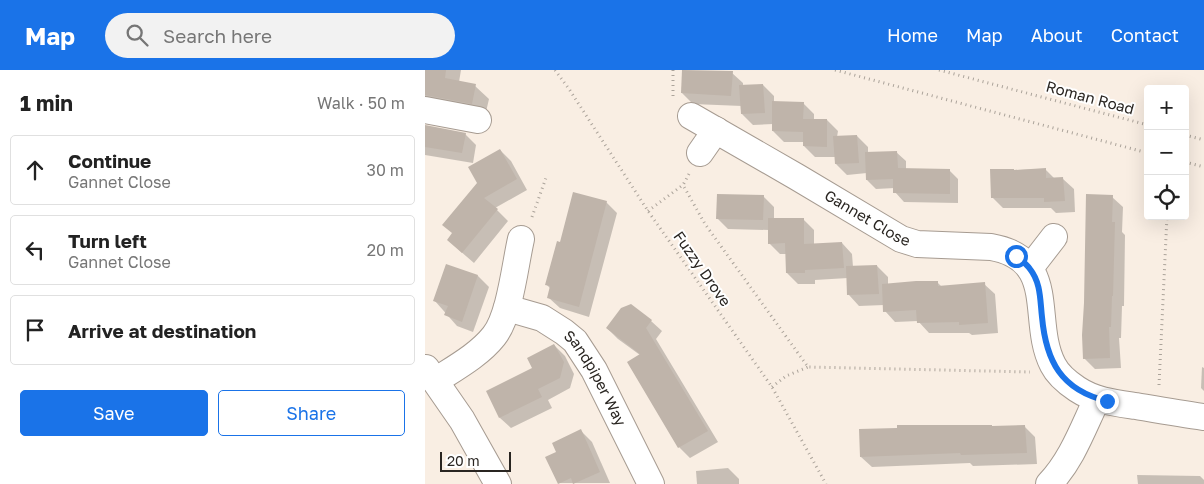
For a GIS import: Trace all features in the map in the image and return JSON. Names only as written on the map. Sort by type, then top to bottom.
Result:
[{"type":"street","points":[[425,110],[478,120]]},
{"type":"street","name":"Gannet Close","points":[[691,116],[901,240],[917,244],[999,249],[1016,256],[1030,268]]},
{"type":"street","points":[[700,153],[717,130]]},
{"type":"street","points":[[1054,237],[1030,268],[1040,293],[1048,353],[1058,372],[1077,389],[1097,399],[1204,417]]},
{"type":"street","points":[[498,484],[462,420],[430,374],[486,345],[501,324],[507,308],[521,239]]},
{"type":"street","name":"Sandpiper Way","points":[[507,308],[542,318],[575,341],[594,370],[651,484]]},
{"type":"street","points":[[1049,484],[1071,453],[1097,399]]},
{"type":"path","name":"Fuzzy Drove","points":[[555,70],[648,211],[772,388],[826,484]]},
{"type":"path","points":[[835,70],[1144,152]]},
{"type":"path","name":"Roman Road","points":[[939,70],[1144,124]]},
{"type":"path","points":[[1189,136],[1204,140]]},
{"type":"path","points":[[648,211],[683,185],[700,153]]},
{"type":"path","points":[[1189,163],[1204,167]]},
{"type":"path","points":[[521,239],[530,224],[547,175]]},
{"type":"path","points":[[683,185],[705,224],[808,367]]},
{"type":"path","points":[[1158,410],[1167,220]]},
{"type":"path","points":[[772,388],[786,376],[808,367],[1058,372]]},
{"type":"building","points":[[425,70],[446,70],[445,78],[476,84],[472,104],[425,95]]},
{"type":"building","points":[[682,70],[733,71],[731,96],[681,93]]},
{"type":"building","points":[[763,84],[765,113],[741,114],[739,85]]},
{"type":"building","points":[[772,101],[804,102],[803,119],[827,119],[827,147],[803,146],[803,132],[772,131]]},
{"type":"building","points":[[425,125],[466,133],[462,153],[425,147]]},
{"type":"building","points":[[857,135],[859,163],[835,164],[833,136]]},
{"type":"building","points":[[500,149],[517,179],[484,198],[498,209],[462,253],[447,240],[452,233],[442,225],[477,183],[468,167]]},
{"type":"building","points":[[897,151],[898,168],[950,169],[950,194],[893,193],[893,179],[866,180],[865,152]]},
{"type":"building","points":[[1046,168],[1046,178],[1063,177],[1065,201],[1044,202],[1044,198],[991,198],[990,169]]},
{"type":"building","points":[[573,192],[607,201],[579,307],[547,298],[550,286],[545,285],[557,241],[560,242]]},
{"type":"building","points":[[717,194],[764,195],[763,220],[716,219]]},
{"type":"building","points":[[1086,194],[1113,195],[1112,222],[1115,222],[1113,296],[1111,327],[1109,327],[1110,358],[1083,359]]},
{"type":"building","points":[[768,218],[804,218],[804,244],[842,242],[844,268],[805,270],[805,273],[786,273],[785,243],[768,244]]},
{"type":"building","points":[[446,264],[478,275],[462,322],[444,315],[448,306],[433,301]]},
{"type":"building","points":[[877,265],[879,294],[847,295],[846,266]]},
{"type":"building","points":[[938,281],[938,286],[985,282],[988,323],[959,325],[959,322],[917,323],[916,310],[883,312],[882,284]]},
{"type":"building","points":[[631,304],[652,320],[646,328],[708,431],[678,448],[627,362],[640,354],[606,328],[621,308]]},
{"type":"building","points":[[554,344],[564,362],[560,378],[538,389],[542,397],[499,418],[486,391],[532,368],[527,358]]},
{"type":"building","points":[[897,425],[1025,425],[1027,453],[961,455],[960,453],[860,457],[859,429],[897,428]]},
{"type":"building","points":[[581,429],[600,472],[573,484],[571,478],[558,484],[545,457],[556,452],[552,443]]},
{"type":"route","points":[[1016,256],[1030,268],[1038,284],[1045,343],[1058,372],[1077,389],[1097,399],[1107,401]]}]
